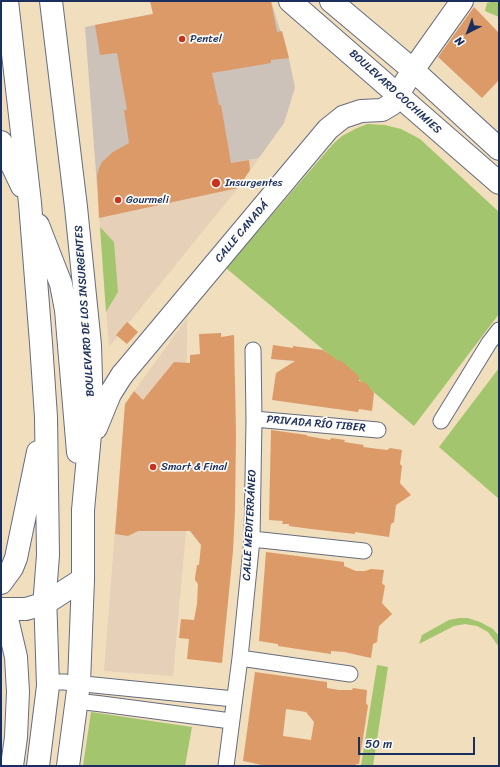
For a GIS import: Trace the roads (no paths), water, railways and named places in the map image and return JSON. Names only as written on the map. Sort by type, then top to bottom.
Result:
[{"type":"main road","points":[[7,1],[30,203],[46,417],[48,555],[46,603],[48,686],[38,766]]},
{"type":"main road","name":"BOULEVARD DE LOS INSURGENTES","points":[[51,1],[76,207],[90,345],[92,413],[83,510],[83,579],[77,692],[68,766]]},
{"type":"main road","name":"BOULEVARD COCHIMIES","points":[[290,1],[399,94],[499,183]]},
{"type":"main road","points":[[331,1],[413,70],[499,149]]},
{"type":"main road","name":"CALLE CANADÁ","points":[[89,444],[110,394],[122,375],[328,129],[343,117],[360,111],[382,110],[392,104],[413,70],[462,1]]},
{"type":"main road","points":[[1,142],[30,203],[61,284],[66,310],[83,510]]},
{"type":"main road","points":[[1,583],[12,568],[16,558],[46,417]]},
{"type":"main road","points":[[12,766],[16,737],[16,657],[2,605],[26,609],[46,603],[83,579]]},
{"type":"main road","points":[[1,714],[1,728]]},
{"type":"street","points":[[441,421],[489,343],[499,330]]},
{"type":"street","name":"CALLE MEDITERRÁNEO","points":[[226,766],[240,658],[252,539],[254,419],[253,350]]},
{"type":"street","name":"PRIVADA RÍO TIBER","points":[[254,419],[378,430]]},
{"type":"street","points":[[252,539],[364,551]]},
{"type":"street","points":[[240,658],[350,674]]},
{"type":"street","points":[[48,686],[55,682],[77,692],[170,712],[231,721]]},
{"type":"street","points":[[77,692],[172,692],[234,699]]},
{"type":"street","points":[[170,712],[172,692]]},
{"type":"place","name":"Pentel","points":[[182,39]]},
{"type":"place","name":"Insurgentes","points":[[216,183]]},
{"type":"place","name":"Gourmeli","points":[[118,200]]},
{"type":"place","name":"Smart & Final","points":[[153,467]]}]
